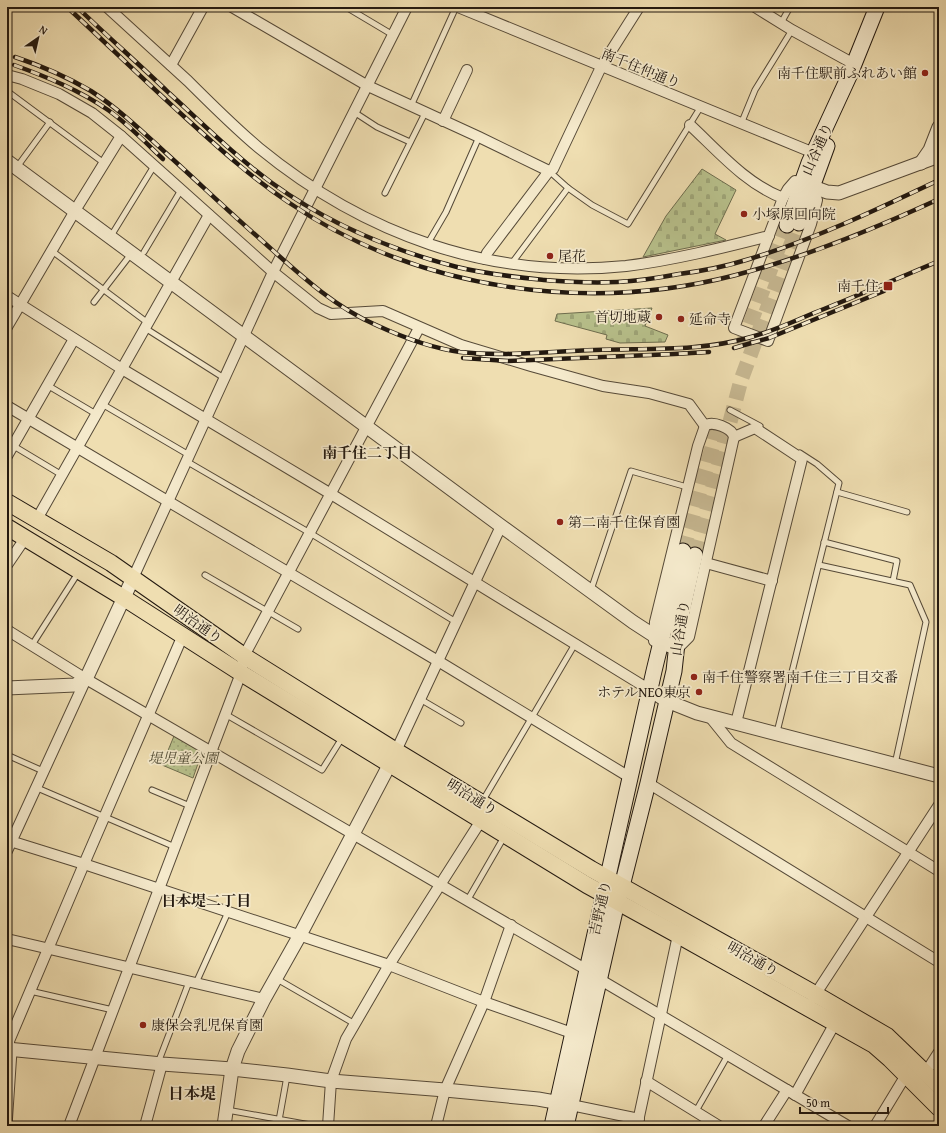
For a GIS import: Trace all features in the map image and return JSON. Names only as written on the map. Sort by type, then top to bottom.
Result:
[{"type":"main road","name":"山谷通り","points":[[793,224],[877,7]]},
{"type":"main road","name":"山谷通り","points":[[807,185],[814,153],[852,69]]},
{"type":"main road","name":"明治通り","points":[[7,502],[111,563],[244,656],[505,834],[610,898],[874,1045],[939,1108]]},
{"type":"main road","name":"明治通り","points":[[7,527],[124,598],[241,673],[344,735],[393,757],[482,802],[607,878],[887,1036],[939,1086]]},
{"type":"main road","name":"山谷通り","points":[[650,690],[655,666],[658,639],[695,556]]},
{"type":"main road","name":"山谷通り","points":[[667,701],[674,671],[679,625],[695,556]]},
{"type":"main road","name":"吉野通り","points":[[552,1126],[564,1103],[599,979],[610,898],[607,878],[650,690]]},
{"type":"main road","name":"吉野通り","points":[[566,1126],[564,1103],[572,1033],[586,970],[610,898],[622,886],[667,701]]},
{"type":"street","points":[[107,7],[259,148],[316,190],[359,215],[442,249],[485,259],[559,268],[624,266],[696,254],[769,236]]},
{"type":"street","points":[[171,65],[203,7]]},
{"type":"street","points":[[232,7],[368,86],[479,137],[549,172]]},
{"type":"street","points":[[7,851],[9,841],[36,787],[124,598],[273,272],[316,190],[330,158],[407,7]]},
{"type":"street","name":"南千住仲通り","points":[[457,7],[700,108],[814,153]]},
{"type":"street","points":[[485,259],[487,253],[549,172],[553,169],[601,67],[639,7]]},
{"type":"street","points":[[755,7],[852,69]]},
{"type":"street","points":[[443,121],[467,70]]},
{"type":"street","points":[[7,75],[22,79],[59,94],[92,113],[121,136],[273,272],[318,308],[331,314],[383,311],[461,345],[603,386],[650,393],[689,404],[704,426]]},
{"type":"street","points":[[690,125],[744,175],[783,198]]},
{"type":"street","points":[[921,162],[930,150],[939,128]]},
{"type":"street","points":[[7,327],[121,136]]},
{"type":"street","points":[[807,185],[816,200],[810,224],[768,341],[734,328],[783,198],[795,181],[807,185],[827,192],[839,193],[939,156]]},
{"type":"street","points":[[12,164],[110,237],[138,253],[171,282],[501,526],[658,639],[676,650]]},
{"type":"street","points":[[36,519],[209,215]]},
{"type":"street","points":[[7,296],[122,369],[330,494],[667,701],[710,717],[939,776]]},
{"type":"street","points":[[69,1126],[241,673],[244,656],[419,328]]},
{"type":"street","points":[[7,456],[10,444],[28,418],[74,339]]},
{"type":"street","points":[[7,406],[289,572],[631,778]]},
{"type":"street","points":[[704,426],[712,423],[730,430],[734,437],[695,556],[772,581]]},
{"type":"street","points":[[658,639],[655,622],[687,487],[704,426]]},
{"type":"street","points":[[734,437],[755,428],[802,459],[736,723]]},
{"type":"street","points":[[224,1126],[232,1069],[238,1051],[264,999],[300,935],[393,757],[501,526]]},
{"type":"street","points":[[7,565],[26,538]]},
{"type":"street","points":[[7,630],[86,678],[586,970]]},
{"type":"street","points":[[183,635],[9,1041],[10,1049],[160,1064],[232,1069],[287,1075],[331,1082],[445,1090],[564,1103],[638,1123],[678,935]]},
{"type":"street","points":[[7,688],[75,685],[86,678]]},
{"type":"street","points":[[710,717],[732,743],[939,871]]},
{"type":"street","points":[[648,783],[939,962]]},
{"type":"street","points":[[807,1008],[939,805]]},
{"type":"street","points":[[328,1126],[331,1082],[346,1039],[389,965],[482,819]]},
{"type":"street","points":[[9,841],[84,864],[389,965],[484,1002],[572,1033]]},
{"type":"street","points":[[436,1126],[445,1090],[484,1002],[511,926]]},
{"type":"street","points":[[7,939],[264,999]]},
{"type":"street","points":[[599,979],[848,1126]]},
{"type":"street","points":[[764,1126],[791,1092],[835,1023]]},
{"type":"street","points":[[926,1072],[939,1052]]},
{"type":"street","points":[[145,1126],[160,1064]]},
{"type":"street","points":[[875,1126],[906,1075]]},
{"type":"street","points":[[646,1081],[719,1126]]},
{"type":"lane","points":[[346,7],[393,35]]},
{"type":"lane","points":[[411,106],[457,7]]},
{"type":"lane","points":[[781,23],[790,7]]},
{"type":"lane","points":[[741,124],[755,90],[792,30]]},
{"type":"lane","points":[[7,91],[104,163]]},
{"type":"lane","points":[[549,172],[592,205],[628,224],[700,108]]},
{"type":"lane","points":[[354,112],[377,127],[410,142]]},
{"type":"lane","points":[[385,193],[425,113]]},
{"type":"lane","points":[[12,164],[50,122]]},
{"type":"lane","points":[[428,243],[446,212],[479,137]]},
{"type":"lane","points":[[110,237],[154,166]]},
{"type":"lane","points":[[512,263],[568,188]]},
{"type":"lane","points":[[94,302],[103,290],[138,253],[182,190]]},
{"type":"lane","points":[[52,251],[147,326],[224,378]]},
{"type":"lane","points":[[47,385],[96,414]]},
{"type":"lane","points":[[102,404],[187,458],[456,622]]},
{"type":"lane","points":[[730,410],[760,425],[817,464],[839,483],[776,733]]},
{"type":"lane","points":[[10,444],[62,475]]},
{"type":"lane","points":[[591,591],[592,584],[632,471],[687,487]]},
{"type":"lane","points":[[837,492],[907,512]]},
{"type":"lane","points":[[824,542],[897,561],[893,582]]},
{"type":"lane","points":[[818,565],[910,585],[926,622],[895,765]]},
{"type":"lane","points":[[32,645],[79,570]]},
{"type":"lane","points":[[205,575],[298,629]]},
{"type":"lane","points":[[482,802],[575,644]]},
{"type":"lane","points":[[420,699],[461,723]]},
{"type":"lane","points":[[225,714],[322,770],[344,735]]},
{"type":"lane","points":[[7,755],[43,771]]},
{"type":"lane","points":[[36,787],[175,847]]},
{"type":"lane","points":[[152,790],[190,806]]},
{"type":"lane","points":[[467,901],[505,834]]},
{"type":"lane","points":[[160,1064],[192,982],[228,912]]},
{"type":"lane","points":[[276,978],[356,1024]]},
{"type":"lane","points":[[30,991],[113,1010]]},
{"type":"lane","points":[[9,1126],[10,1049]]},
{"type":"lane","points":[[696,1111],[728,1055]]},
{"type":"lane","points":[[278,1126],[287,1075]]},
{"type":"lane","points":[[227,1110],[316,1126]]},
{"type":"green space","points":[[702,169],[736,190],[715,234],[726,240],[643,257],[666,216]]},
{"type":"green space","points":[[652,308],[645,326],[668,335],[665,342],[620,343],[606,339],[607,335],[555,321],[557,314]]},
{"type":"green space","name":"堤児童公園","points":[[174,736],[202,752],[193,778],[162,765]]},
{"type":"tunnel","points":[[695,555],[741,380],[799,223]]},
{"type":"tunnel","points":[[742,346],[787,225]]},
{"type":"tunnel","points":[[683,551],[720,419]]},
{"type":"railway","points":[[67,7],[213,143],[275,193],[338,232],[391,256],[447,274],[504,286],[562,292],[621,292],[679,287],[736,275],[788,260],[839,242],[939,199]]},
{"type":"railway","points":[[77,7],[232,151],[272,183],[315,211],[360,234],[408,252],[457,267],[500,275],[571,282],[617,282],[640,280],[705,270],[721,267],[771,252],[820,234],[939,180]]},
{"type":"railway","points":[[15,57],[45,68],[73,81],[111,105],[140,129],[300,275],[329,298],[360,317],[396,334],[417,342],[449,350],[460,352],[511,354],[693,347],[732,342],[777,329],[939,261]]},
{"type":"railway","points":[[14,65],[39,74],[86,96],[122,121],[163,159]]},
{"type":"railway","points":[[734,348],[769,338],[884,291]]},
{"type":"railway","points":[[463,358],[508,361],[709,352]]},
{"type":"place","name":"南千住駅前ふれあい館","points":[[925,73]]},
{"type":"place","name":"小塚原回向院","points":[[744,214]]},
{"type":"place","name":"尾花","points":[[550,256]]},
{"type":"place","name":"南千住","points":[[888,286]]},
{"type":"place","name":"首切地蔵","points":[[659,317]]},
{"type":"place","name":"延命寺","points":[[681,319]]},
{"type":"place","name":"第二南千住保育園","points":[[560,522]]},
{"type":"place","name":"南千住警察署南千住三丁目交番","points":[[694,677]]},
{"type":"place","name":"ホテルNEO東京","points":[[699,692]]},
{"type":"place","name":"康保会乳児保育園","points":[[143,1025]]},
{"type":"district","name":"南千住二丁目","points":[[367,452]]},
{"type":"district","name":"日本堤二丁目","points":[[206,900]]},
{"type":"district","name":"日本堤","points":[[192,1093]]}]
